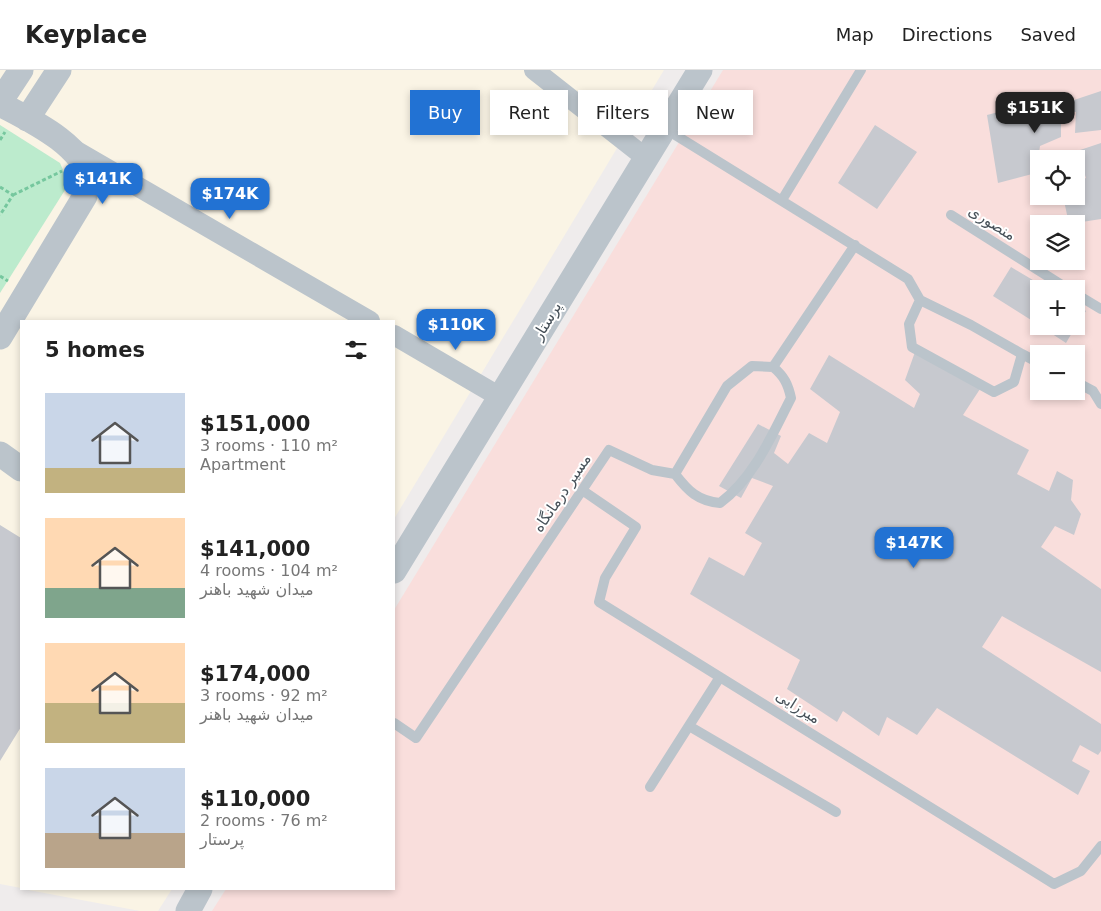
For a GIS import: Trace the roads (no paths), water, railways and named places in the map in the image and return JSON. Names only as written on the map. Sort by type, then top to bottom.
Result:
[{"type":"street","points":[[0,337],[85,196],[88,180],[21,127],[0,103],[21,70]]},
{"type":"street","points":[[21,127],[59,70]]},
{"type":"street","points":[[534,70],[646,158]]},
{"type":"street","name":"پرستار","points":[[668,122],[700,70]]},
{"type":"street","name":"پرستار","points":[[395,569],[660,135]]},
{"type":"street","points":[[69,166],[368,320]]},
{"type":"street","points":[[395,336],[500,397]]},
{"type":"street","points":[[0,454],[20,467]]},
{"type":"lane","points":[[782,200],[861,70]]},
{"type":"lane","points":[[668,130],[908,279],[920,300],[971,324],[1030,358]]},
{"type":"lane","name":"منصوری","points":[[951,215],[1054,280]]},
{"type":"lane","points":[[773,367],[854,245]]},
{"type":"lane","points":[[1085,299],[1101,309]]},
{"type":"lane","points":[[920,300],[909,324],[912,347],[994,392],[1014,382],[1022,354]]},
{"type":"lane","points":[[752,366],[773,367],[782,374],[791,398],[742,483],[720,503],[708,502],[694,496],[675,474],[727,386],[752,366]]},
{"type":"lane","points":[[1085,387],[1093,391],[1101,404]]},
{"type":"lane","name":"مسیر درمانگاه","points":[[395,724],[416,738],[609,450],[652,470],[675,474]]},
{"type":"lane","name":"میرزایی","points":[[582,490],[636,527],[605,578],[599,602],[1054,884],[1081,871],[1101,846]]},
{"type":"lane","points":[[650,786],[720,677]]},
{"type":"lane","points":[[689,726],[836,812]]}]
